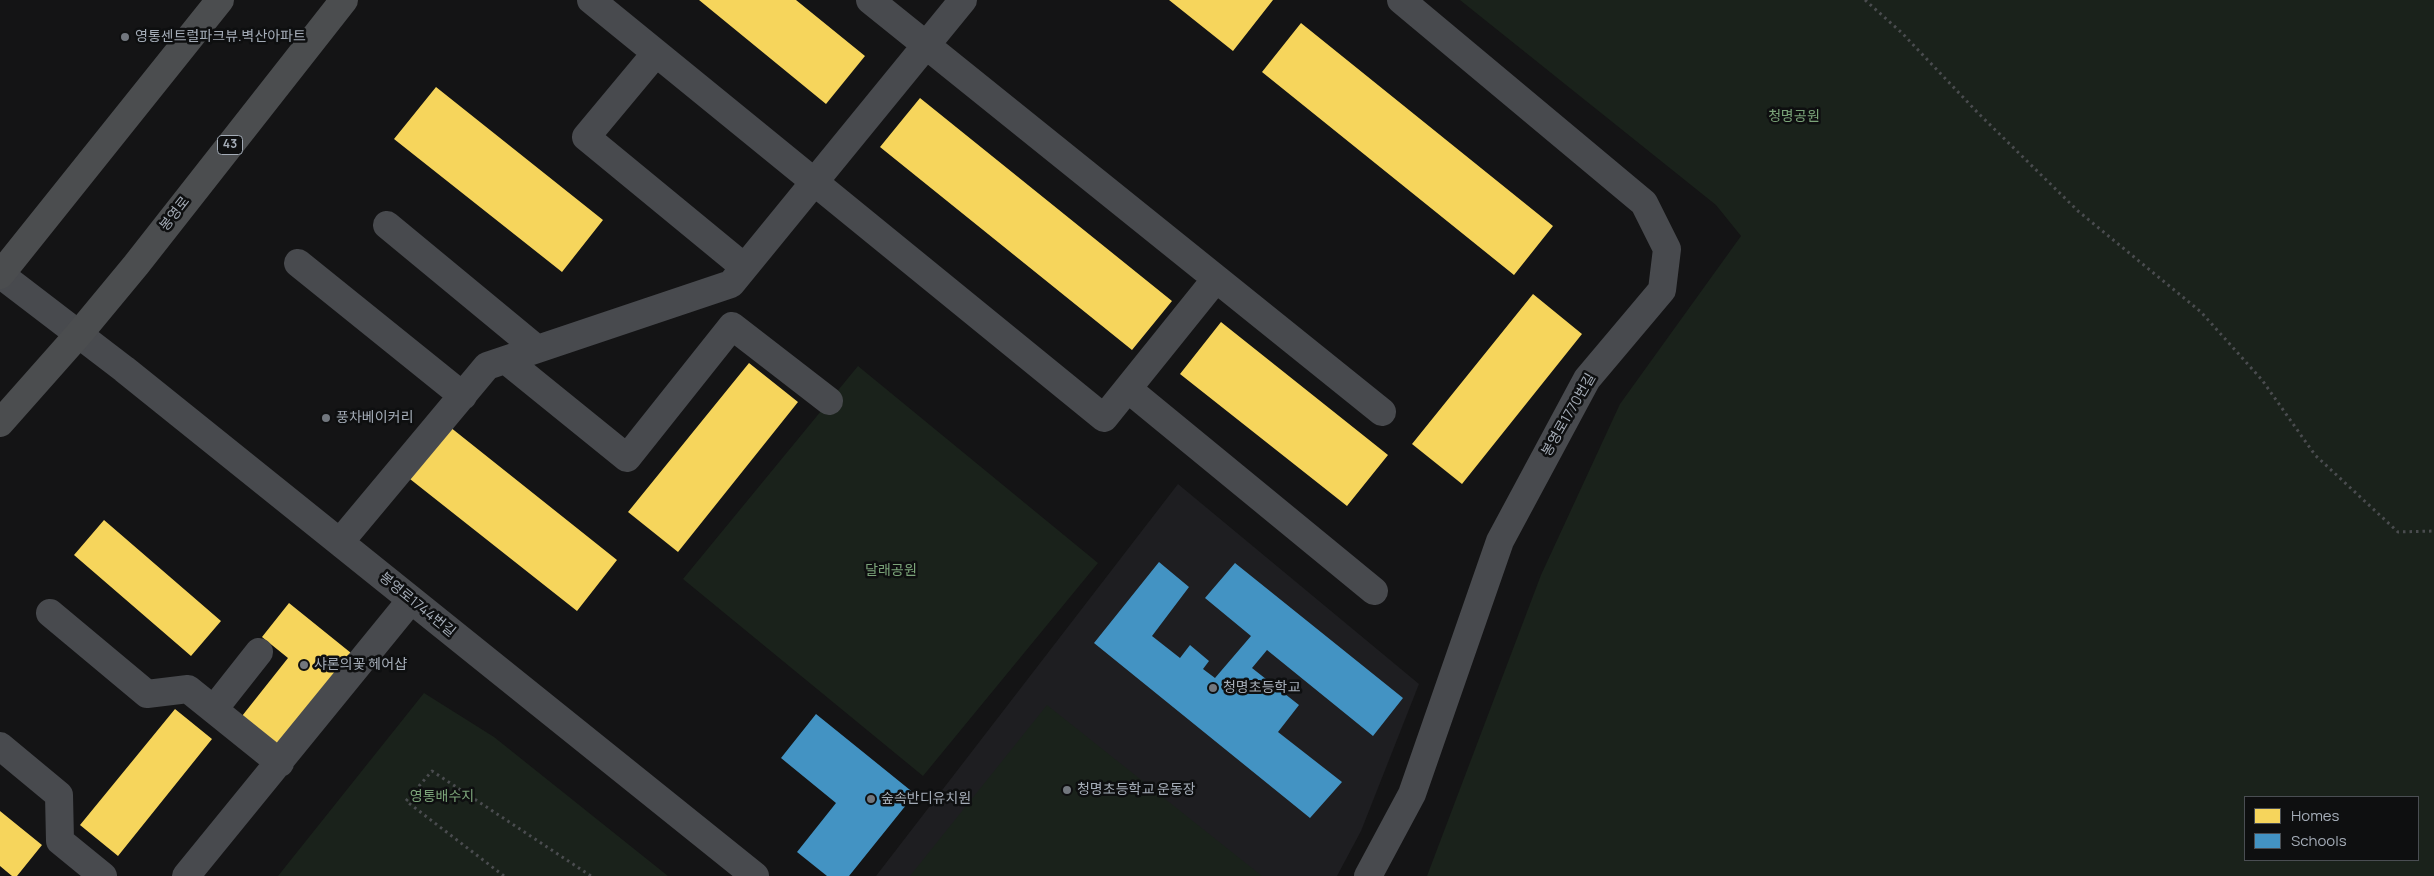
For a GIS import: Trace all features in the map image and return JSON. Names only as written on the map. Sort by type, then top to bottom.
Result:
[{"type":"main road","points":[[0,275],[220,0]]},
{"type":"main road","name":"봉영로","points":[[0,423],[78,335],[344,0]]},
{"type":"street","points":[[591,0],[1104,418],[1215,280]]},
{"type":"street","points":[[870,0],[1215,280],[1382,412]]},
{"type":"street","points":[[340,542],[487,366],[731,284],[963,0]]},
{"type":"street","name":"봉영로1770번길","points":[[1368,876],[1412,794],[1500,541],[1587,379],[1662,290],[1667,250],[1644,203],[1401,0]]},
{"type":"street","points":[[656,52],[586,137],[744,267]]},
{"type":"street","points":[[387,225],[537,350]]},
{"type":"street","points":[[298,264],[463,396]]},
{"type":"street","name":"봉영로1744번길","points":[[0,275],[132,375],[756,876]]},
{"type":"street","points":[[506,360],[627,458],[732,326],[829,401]]},
{"type":"street","points":[[1128,389],[1374,591]]},
{"type":"street","points":[[186,876],[411,600]]},
{"type":"street","points":[[50,613],[147,694],[188,688],[280,763]]},
{"type":"street","points":[[214,709],[260,652]]},
{"type":"street","points":[[0,746],[59,795],[60,841],[104,876]]},
{"type":"path","points":[[1865,0],[1902,33],[1978,113],[2078,211],[2201,312],[2262,380],[2322,462],[2398,532],[2434,531]]},
{"type":"path","points":[[504,876],[406,801],[432,771],[591,876]]},
{"type":"shaded area","points":[[1178,484],[1419,684],[1361,831],[1337,876],[876,876]]},
{"type":"green space","name":"청명공원","points":[[1460,0],[2434,0],[2434,876],[1427,876],[1541,575],[1620,404],[1741,236],[1716,205]]},
{"type":"green space","name":"달래공원","points":[[858,366],[1098,563],[923,776],[683,579]]},
{"type":"green space","name":"영통배수지","points":[[424,693],[494,737],[668,876],[278,876]]},
{"type":"green space","name":"청명초등학교 운동장","points":[[1047,705],[1262,876],[910,876]]},
{"type":"building: Homes","points":[[699,0],[796,0],[865,56],[826,104]]},
{"type":"building: Homes","points":[[1169,0],[1273,0],[1233,51]]},
{"type":"building: Homes","points":[[1301,23],[1553,226],[1514,275],[1262,72]]},
{"type":"building: Homes","points":[[436,87],[603,220],[562,272],[394,139]]},
{"type":"building: Homes","points":[[920,98],[1172,301],[1132,350],[880,147]]},
{"type":"building: Homes","points":[[1533,294],[1582,334],[1462,484],[1412,444]]},
{"type":"building: Homes","points":[[1221,322],[1388,455],[1347,506],[1180,374]]},
{"type":"building: Homes","points":[[749,363],[798,402],[678,552],[628,512]]},
{"type":"building: Homes","points":[[450,427],[617,560],[577,611],[410,479]]},
{"type":"building: Homes","points":[[104,520],[221,621],[191,656],[74,555]]},
{"type":"building: Homes","points":[[289,603],[351,653],[277,744],[242,716],[288,658],[262,637]]},
{"type":"building: Homes","points":[[175,709],[212,739],[118,856],[80,825]]},
{"type":"building: Homes","points":[[0,811],[42,845],[17,876],[12,876],[0,866]]},
{"type":"building: Schools","name":"청명초등학교","points":[[1159,562],[1189,587],[1152,636],[1180,658],[1190,645],[1209,661],[1203,669],[1215,678],[1251,636],[1205,598],[1235,563],[1403,698],[1373,736],[1267,650],[1252,668],[1299,705],[1278,732],[1342,782],[1310,818],[1094,643]]},
{"type":"building: Schools","name":"숲속반디유치원","points":[[816,714],[915,794],[849,876],[827,876],[797,852],[836,803],[781,758]]},
{"type":"place","name":"영통센트럴파크뷰.벽산아파트","points":[[125,37]]},
{"type":"place","name":"풍차베이커리","points":[[326,418]]},
{"type":"place","name":"샤론의꽃 헤어샵","points":[[304,665]]},
{"type":"place","name":"청명초등학교","points":[[1213,688]]},
{"type":"place","name":"청명초등학교 운동장","points":[[1067,790]]},
{"type":"place","name":"숲속반디유치원","points":[[871,799]]}]
